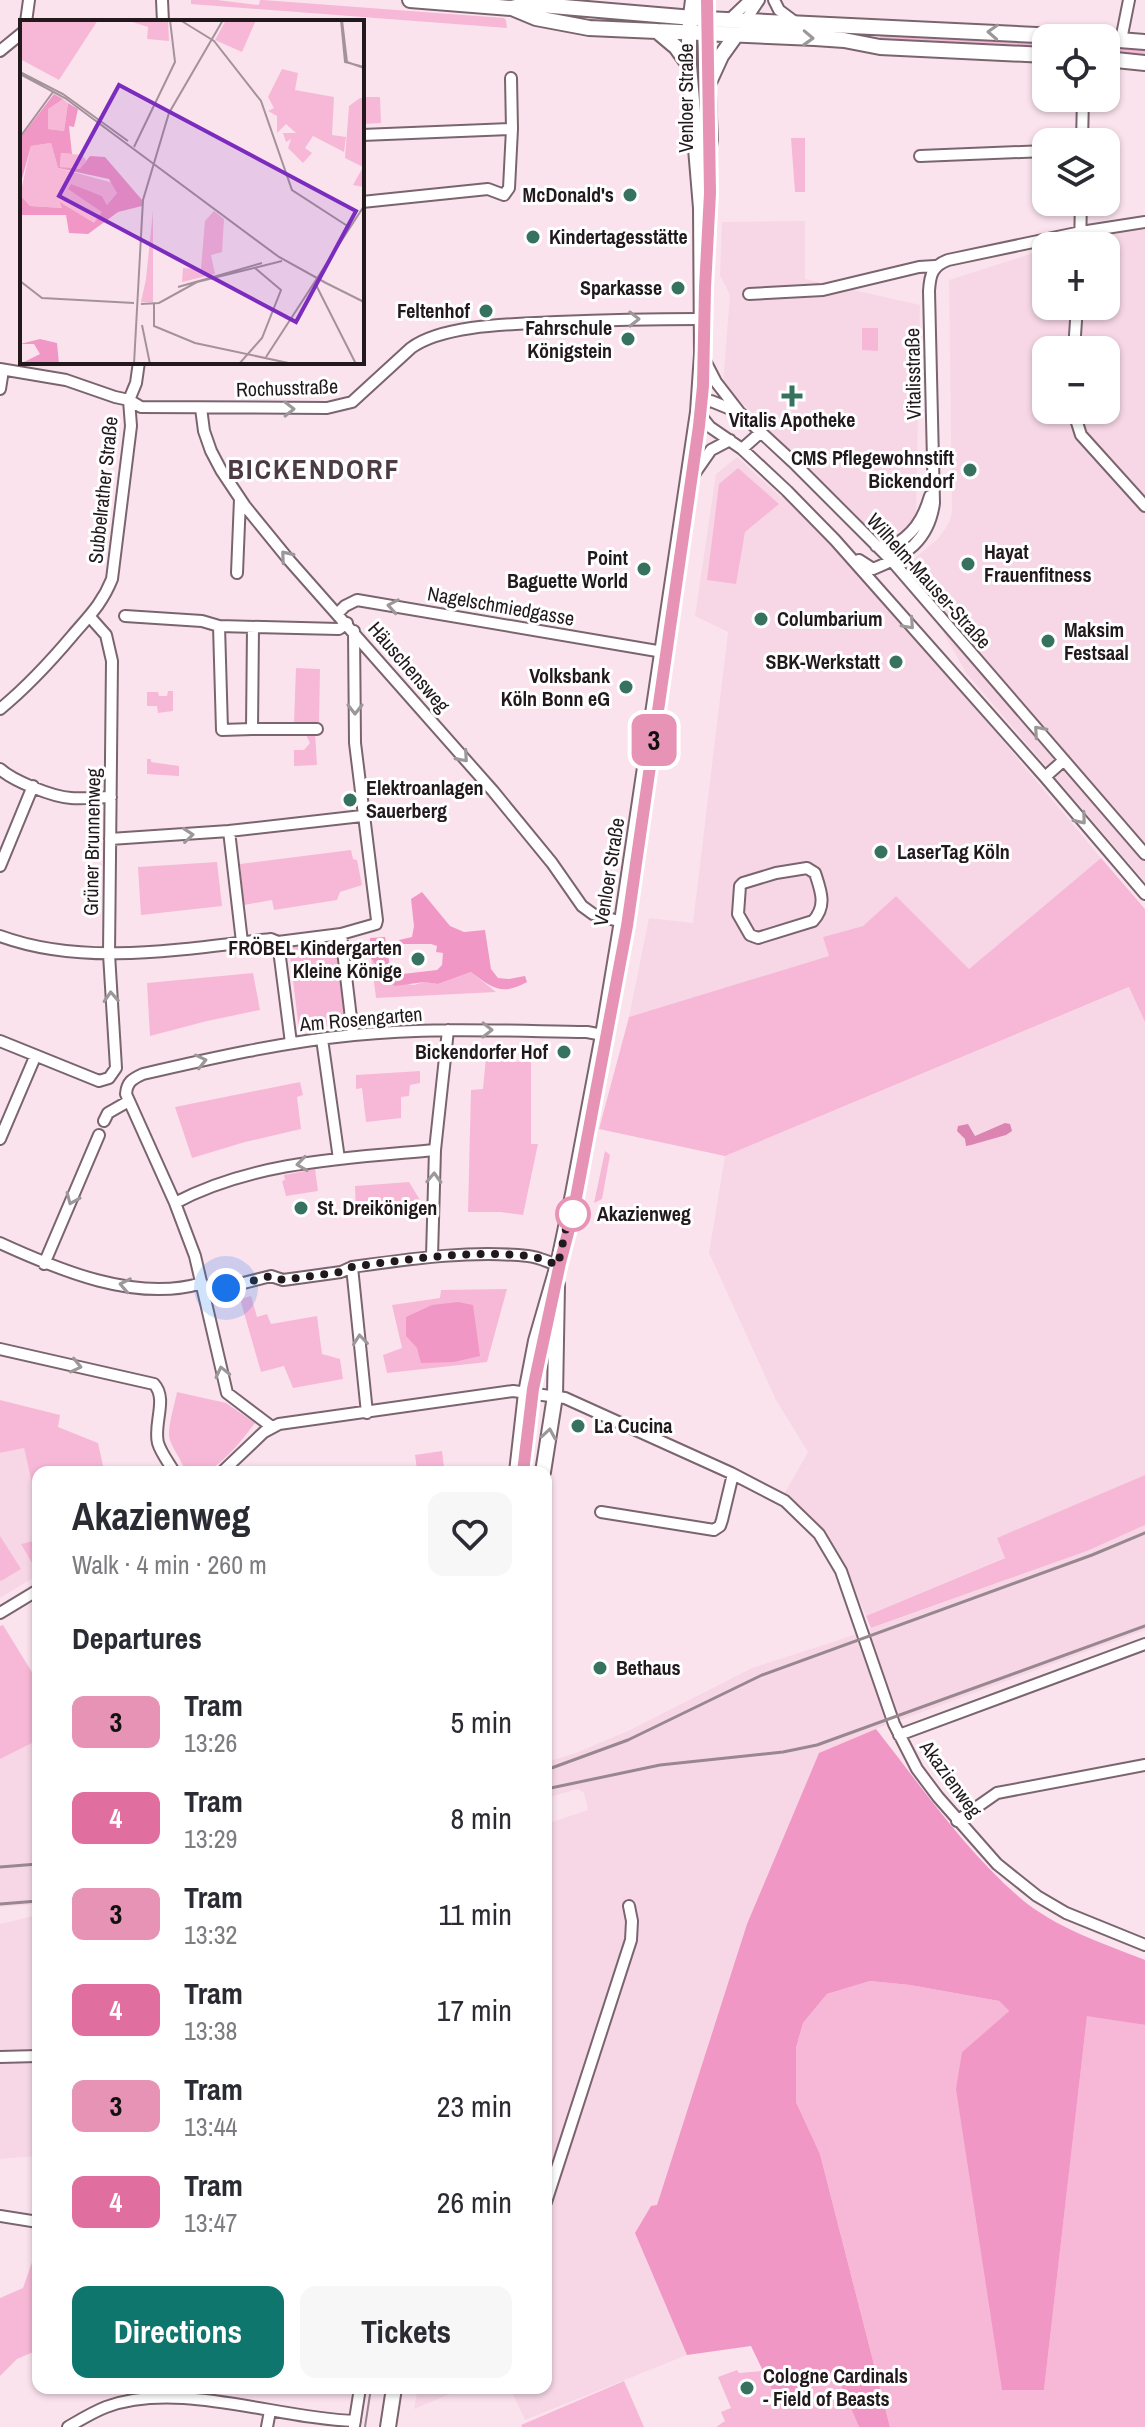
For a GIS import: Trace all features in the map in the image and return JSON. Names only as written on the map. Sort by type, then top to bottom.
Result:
[{"type":"main road","points":[[410,0],[494,3],[536,18],[589,28],[657,31],[746,20],[1032,35]]},
{"type":"main road","name":"Venloer Straße","points":[[693,0],[708,83],[710,140],[701,196]]},
{"type":"main road","name":"Venloer Straße","points":[[518,1466],[536,1341],[558,1265],[603,1035],[698,407],[702,354],[701,196],[689,65],[704,0]]},
{"type":"main road","points":[[511,8],[530,4],[594,9],[736,35],[844,40],[880,47],[1032,54]]},
{"type":"main road","points":[[589,28],[584,20],[594,9]]},
{"type":"main road","points":[[880,47],[875,36],[881,27]]},
{"type":"main road","points":[[657,31],[676,47],[689,65]]},
{"type":"main road","points":[[708,83],[736,35]]},
{"type":"main road","points":[[1120,40],[1145,42]]},
{"type":"main road","points":[[1120,60],[1145,63]]},
{"type":"main road","name":"Venloer Straße","points":[[544,1466],[555,1396],[558,1265]]},
{"type":"main road","points":[[388,2427],[393,2394]]},
{"type":"street","points":[[26,20],[29,0]]},
{"type":"street","points":[[162,0],[163,20]]},
{"type":"street","points":[[729,20],[750,0]]},
{"type":"street","points":[[736,35],[759,0]]},
{"type":"street","points":[[774,0],[779,10],[795,22]]},
{"type":"street","points":[[1120,24],[1129,0]]},
{"type":"street","points":[[0,51],[20,35]]},
{"type":"street","points":[[364,202],[488,189],[504,195],[509,181],[511,78]]},
{"type":"street","points":[[364,135],[512,129]]},
{"type":"street","points":[[920,156],[1032,152]]},
{"type":"street","points":[[1081,216],[1081,232],[1145,222]]},
{"type":"street","points":[[749,294],[823,290],[1032,242]]},
{"type":"street","name":"Vitalisstraße","points":[[892,561],[926,532],[932,519],[929,291],[935,266]]},
{"type":"street","name":"Rochusstraße","points":[[2,369],[66,380],[129,400],[141,407],[341,407],[352,402],[421,341],[475,328],[700,319]]},
{"type":"street","name":"Wilhelm-Mauser-Straße","points":[[702,354],[716,382],[740,413],[892,561],[1145,854]]},
{"type":"street","name":"Subbelrather Straße","points":[[0,709],[41,671],[103,600],[115,563],[131,426],[129,400],[139,364]]},
{"type":"street","points":[[0,389],[2,369]]},
{"type":"street","name":"Wilhelm-Mauser-Straße","points":[[698,407],[711,401],[740,413]]},
{"type":"street","points":[[698,407],[710,427],[742,449],[839,545],[1145,894]]},
{"type":"street","name":"Häuschensweg","points":[[201,408],[211,451],[240,499],[289,560],[523,827],[582,906],[593,914],[622,922]]},
{"type":"street","points":[[1077,424],[1081,435],[1145,506]]},
{"type":"street","points":[[742,449],[760,433]]},
{"type":"street","name":"Venloer Straße","points":[[688,482],[711,450],[730,440]]},
{"type":"street","name":"Vitalisstraße","points":[[876,546],[891,547],[917,528],[924,517],[933,482]]},
{"type":"street","points":[[237,573],[240,499]]},
{"type":"street","points":[[839,545],[873,569],[892,561]]},
{"type":"street","name":"Nagelschmiedgasse","points":[[338,613],[357,600],[663,652]]},
{"type":"street","points":[[0,936],[53,950],[109,954],[271,939],[278,942],[341,934],[376,924],[355,743],[350,627],[219,626],[202,621],[125,616]]},
{"type":"street","name":"Grüner Brunnenweg","points":[[35,1057],[99,1081],[113,1074],[116,1059],[109,954],[110,646],[103,631],[90,617]]},
{"type":"street","points":[[219,626],[222,730],[317,729]]},
{"type":"street","points":[[252,729],[253,627]]},
{"type":"street","points":[[1045,777],[1064,760]]},
{"type":"street","points":[[0,769],[58,796],[111,797]]},
{"type":"street","points":[[0,866],[33,786]]},
{"type":"street","points":[[110,839],[229,831],[362,816]]},
{"type":"street","points":[[229,831],[242,942]]},
{"type":"street","points":[[807,868],[815,873],[823,907],[813,921],[753,938],[738,914],[743,883],[797,869],[807,868]]},
{"type":"street","points":[[341,934],[353,1035]]},
{"type":"street","points":[[278,942],[291,1043]]},
{"type":"street","points":[[432,1256],[435,1150],[448,1030]]},
{"type":"street","name":"Am Rosengarten","points":[[129,1101],[126,1094],[128,1084],[143,1074],[291,1043],[353,1035],[448,1030],[587,1032],[603,1035]]},
{"type":"street","points":[[322,1039],[339,1159]]},
{"type":"street","points":[[0,1041],[35,1057],[0,1139]]},
{"type":"street","points":[[104,1121],[108,1113],[129,1101],[195,1256],[227,1393],[272,1427],[229,1466]]},
{"type":"street","points":[[44,1264],[99,1135]]},
{"type":"street","points":[[175,1203],[259,1172],[339,1159],[435,1150]]},
{"type":"street","points":[[0,1243],[44,1264],[96,1279],[158,1291],[203,1288],[271,1276],[283,1280],[432,1256],[531,1256],[558,1265]]},
{"type":"street","points":[[352,1267],[367,1413]]},
{"type":"street","points":[[0,1349],[154,1384],[161,1397],[158,1441],[171,1466]]},
{"type":"street","name":"Akazienweg","points":[[272,1427],[288,1422],[513,1391],[555,1396],[733,1474],[785,1501],[805,1517],[830,1550],[841,1571],[899,1735],[917,1769],[957,1821],[997,1864],[1037,1896],[1066,1913],[1145,1945]]},
{"type":"street","points":[[601,1512],[714,1530],[720,1526],[733,1474]]},
{"type":"street","points":[[0,1613],[32,1594]]},
{"type":"street","points":[[899,1735],[1145,1644]]},
{"type":"street","points":[[957,1821],[997,1793],[1145,1765]]},
{"type":"street","points":[[552,2184],[631,1940],[629,1906]]},
{"type":"street","points":[[0,2057],[32,2056]]},
{"type":"street","points":[[0,2216],[32,2221]]},
{"type":"street","points":[[71,2426],[106,2407],[127,2401],[171,2398],[355,2424],[359,2394]]},
{"type":"street","points":[[267,2427],[270,2411]]},
{"type":"shaded area","points":[[191,0],[259,5],[263,0],[504,18],[507,28],[191,4]]},
{"type":"shaded area","points":[[880,33],[1032,39],[1032,50],[900,42],[880,38]]},
{"type":"shaded area","points":[[1120,44],[1145,46],[1145,56],[1120,54]]},
{"type":"shaded area","points":[[364,97],[380,97],[381,123],[364,124]]},
{"type":"shaded area","points":[[791,138],[805,138],[805,192],[795,192]]},
{"type":"shaded area","points":[[805,221],[805,279],[920,305],[916,519],[903,532],[863,526],[723,384],[730,295],[720,275],[722,222]]},
{"type":"shaded area","points":[[1145,227],[1145,882],[966,673],[905,566],[938,539],[949,523],[952,512],[949,280],[1032,253],[1032,320],[1120,320],[1120,232]]},
{"type":"shaded area","points":[[862,328],[878,328],[878,351],[862,350]]},
{"type":"shaded area","points":[[737,457],[780,496],[807,514],[873,586],[1101,858],[969,969],[896,896],[863,926],[824,937],[830,956],[629,1017],[649,918],[693,923],[728,632],[695,616],[716,474]]},
{"type":"shaded area","points":[[738,468],[779,504],[745,532],[736,584],[707,580],[719,484]]},
{"type":"shaded area","points":[[296,668],[320,669],[319,724],[294,723]]},
{"type":"shaded area","points":[[168,691],[173,691],[173,711],[158,713],[157,706],[147,706],[147,692],[167,696]]},
{"type":"shaded area","points":[[305,733],[315,733],[317,765],[294,766],[294,750],[304,750],[310,743]]},
{"type":"shaded area","points":[[147,759],[179,766],[179,776],[147,774]]},
{"type":"shaded area","points":[[351,850],[353,859],[357,860],[362,885],[340,892],[337,900],[274,910],[272,900],[244,905],[240,864]]},
{"type":"shaded area","points":[[1101,858],[1145,909],[1145,1022],[1129,987],[725,1156],[599,1129],[629,1017],[829,956],[823,937],[863,926],[896,896],[969,969]]},
{"type":"shaded area","points":[[217,862],[222,906],[141,915],[138,867]]},
{"type":"shaded area","points":[[422,892],[450,926],[464,932],[485,930],[491,969],[498,978],[525,976],[527,982],[511,989],[498,988],[471,972],[438,984],[424,982],[395,986],[387,981],[371,958],[370,938],[385,937],[394,975],[437,970],[442,965],[443,953],[436,952],[437,946],[401,944],[399,940],[412,937],[411,899]]},
{"type":"shaded area","points":[[338,941],[349,1024],[299,1030],[289,947]]},
{"type":"shaded area","points":[[371,958],[387,981],[414,985],[424,982],[438,984],[471,972],[496,992],[376,998]]},
{"type":"shaded area","points":[[253,973],[260,1010],[150,1036],[147,983]]},
{"type":"shaded area","points":[[1130,987],[1145,1022],[1145,1475],[998,1538],[1006,1557],[866,1616],[828,1539],[805,1513],[783,1496],[808,1452],[776,1400],[709,1253],[725,1156]]},
{"type":"shaded area","points":[[489,1046],[499,1046],[499,1059],[516,1062],[531,1060],[531,1144],[538,1144],[523,1215],[468,1212],[471,1090],[483,1089]]},
{"type":"shaded area","points":[[420,1071],[420,1083],[410,1085],[409,1096],[401,1097],[401,1118],[366,1122],[362,1088],[356,1089],[356,1075]]},
{"type":"shaded area","points":[[300,1082],[303,1095],[297,1097],[301,1129],[192,1158],[175,1107]]},
{"type":"shaded area","points":[[1005,1123],[1010,1124],[1012,1131],[1006,1135],[966,1146],[965,1139],[957,1131],[958,1126],[968,1124],[975,1136]]},
{"type":"shaded area","points":[[605,1151],[610,1155],[602,1199],[594,1203]]},
{"type":"shaded area","points":[[315,1169],[318,1191],[286,1196],[282,1181],[285,1180],[284,1175]]},
{"type":"shaded area","points":[[409,1182],[423,1205],[356,1213],[355,1186]]},
{"type":"shaded area","points":[[507,1289],[487,1362],[387,1373],[383,1355],[402,1348],[392,1305],[440,1298],[441,1290]]},
{"type":"shaded area","points":[[251,1296],[257,1317],[267,1314],[271,1324],[317,1316],[322,1354],[340,1359],[343,1379],[293,1388],[284,1366],[261,1372],[240,1299]]},
{"type":"shaded area","points":[[458,1302],[473,1305],[480,1356],[454,1362],[421,1363],[417,1348],[406,1336],[406,1317],[432,1305]]},
{"type":"shaded area","points":[[177,1392],[226,1403],[255,1423],[230,1453],[214,1466],[184,1466],[171,1442],[170,1426]]},
{"type":"shaded area","points":[[0,1400],[60,1415],[58,1427],[98,1443],[103,1466],[32,1466],[32,1483],[24,1448],[0,1453]]},
{"type":"shaded area","points":[[24,1448],[32,1484],[32,1579],[0,1598],[0,1453]]},
{"type":"shaded area","points":[[442,1451],[444,1466],[416,1466],[415,1455]]},
{"type":"shaded area","points":[[1145,1475],[1145,1525],[1087,1551],[871,1628],[866,1616],[1005,1558],[997,1538]]},
{"type":"shaded area","points":[[1145,1525],[1145,1630],[819,1753],[747,1924],[657,2205],[635,2233],[687,2355],[525,2420],[513,2394],[552,2394],[552,1822],[588,1810],[584,1793],[578,1789],[552,1796],[552,1760],[628,1731],[752,1668],[1087,1551]]},
{"type":"shaded area","points":[[0,1536],[21,1569],[1,1581],[0,1580]]},
{"type":"shaded area","points":[[32,1541],[32,1563],[21,1544]]},
{"type":"shaded area","points":[[3,1625],[32,1672],[32,1743],[0,1759],[0,1626]]},
{"type":"shaded area","points":[[876,1729],[961,1838],[1019,1897],[1063,1926],[1145,1960],[1145,2025],[1087,2016],[1044,2390],[1002,2390],[956,2089],[962,2052],[1009,2011],[999,2001],[870,1981],[827,1994],[803,2023],[796,2048],[796,2102],[820,2154],[890,2427],[859,2427],[836,2374],[777,2400],[751,2346],[687,2355],[635,2233],[651,2206],[657,2205],[747,1924],[819,1753]]},
{"type":"shaded area","points":[[32,1743],[32,1904],[0,1907],[0,1759]]},
{"type":"shaded area","points":[[32,1916],[32,2156],[0,2159],[0,1924]]},
{"type":"shaded area","points":[[870,1981],[999,2001],[1009,2011],[962,2052],[1044,2389],[1087,2015],[1145,2025],[1145,2427],[890,2427],[820,2154],[796,2102],[796,2048],[803,2023],[827,1994]]},
{"type":"shaded area","points":[[32,2262],[32,2353],[17,2359],[0,2376],[0,2298],[23,2288]]},
{"type":"shaded area","name":"Cologne Cardinals - Field of Beasts","points":[[737,2370],[739,2373],[763,2371],[777,2400],[836,2374],[859,2427],[716,2427],[725,2421],[721,2412],[731,2408],[718,2377]]},
{"type":"shaded area","points":[[624,2381],[644,2427],[521,2425]]},
{"type":"shaded area","points":[[417,2394],[450,2394],[414,2409]]},
{"type":"tram line","name":"3","points":[[524,1466],[533,1389],[573,1214],[627,926],[699,426],[710,193],[707,0]]},
{"type":"tram line","points":[[365,2427],[370,2394]]},
{"type":"railway","points":[[552,1768],[628,1740],[762,1675],[1145,1533]]},
{"type":"railway","points":[[552,1788],[660,1765],[783,1752],[817,1745],[1145,1626]]},
{"type":"railway","points":[[0,1867],[32,1864]]},
{"type":"railway","points":[[0,1904],[32,1901]]},
{"type":"place","name":"McDonald's","points":[[630,195]]},
{"type":"place","name":"Kindertagesstätte","points":[[533,237]]},
{"type":"place","name":"Sparkasse","points":[[678,288]]},
{"type":"place","name":"Feltenhof","points":[[486,311]]},
{"type":"place","name":"Fahrschule Königstein","points":[[628,339]]},
{"type":"place","name":"Vitalis Apotheke","points":[[792,396]]},
{"type":"place","name":"CMS Pflegewohnstift Bickendorf","points":[[970,470]]},
{"type":"place","name":"Hayat Frauenfitness","points":[[968,564]]},
{"type":"place","name":"Point Baguette World","points":[[644,569]]},
{"type":"place","name":"Columbarium","points":[[761,619]]},
{"type":"place","name":"Maksim Festsaal","points":[[1048,641]]},
{"type":"place","name":"SBK-Werkstatt","points":[[896,662]]},
{"type":"place","name":"Volksbank Köln Bonn eG","points":[[626,687]]},
{"type":"place","name":"Elektroanlagen Sauerberg","points":[[350,800]]},
{"type":"place","name":"LaserTag Köln","points":[[881,852]]},
{"type":"place","name":"FRÖBEL Kindergarten Kleine Könige","points":[[418,959]]},
{"type":"place","name":"Bickendorfer Hof","points":[[564,1052]]},
{"type":"place","name":"St. Dreikönigen","points":[[301,1208]]},
{"type":"place","name":"Akazienweg","points":[[573,1214]]},
{"type":"place","name":"La Cucina","points":[[578,1426]]},
{"type":"place","name":"Bethaus","points":[[600,1668]]},
{"type":"place","name":"Cologne Cardinals - Field of Beasts","points":[[747,2388]]},
{"type":"district","name":"BICKENDORF","points":[[314,469]]},
{"type":"route","points":[[226,1288],[271,1276],[283,1280],[432,1256],[531,1256],[558,1265],[570,1210],[573,1214]]}]
